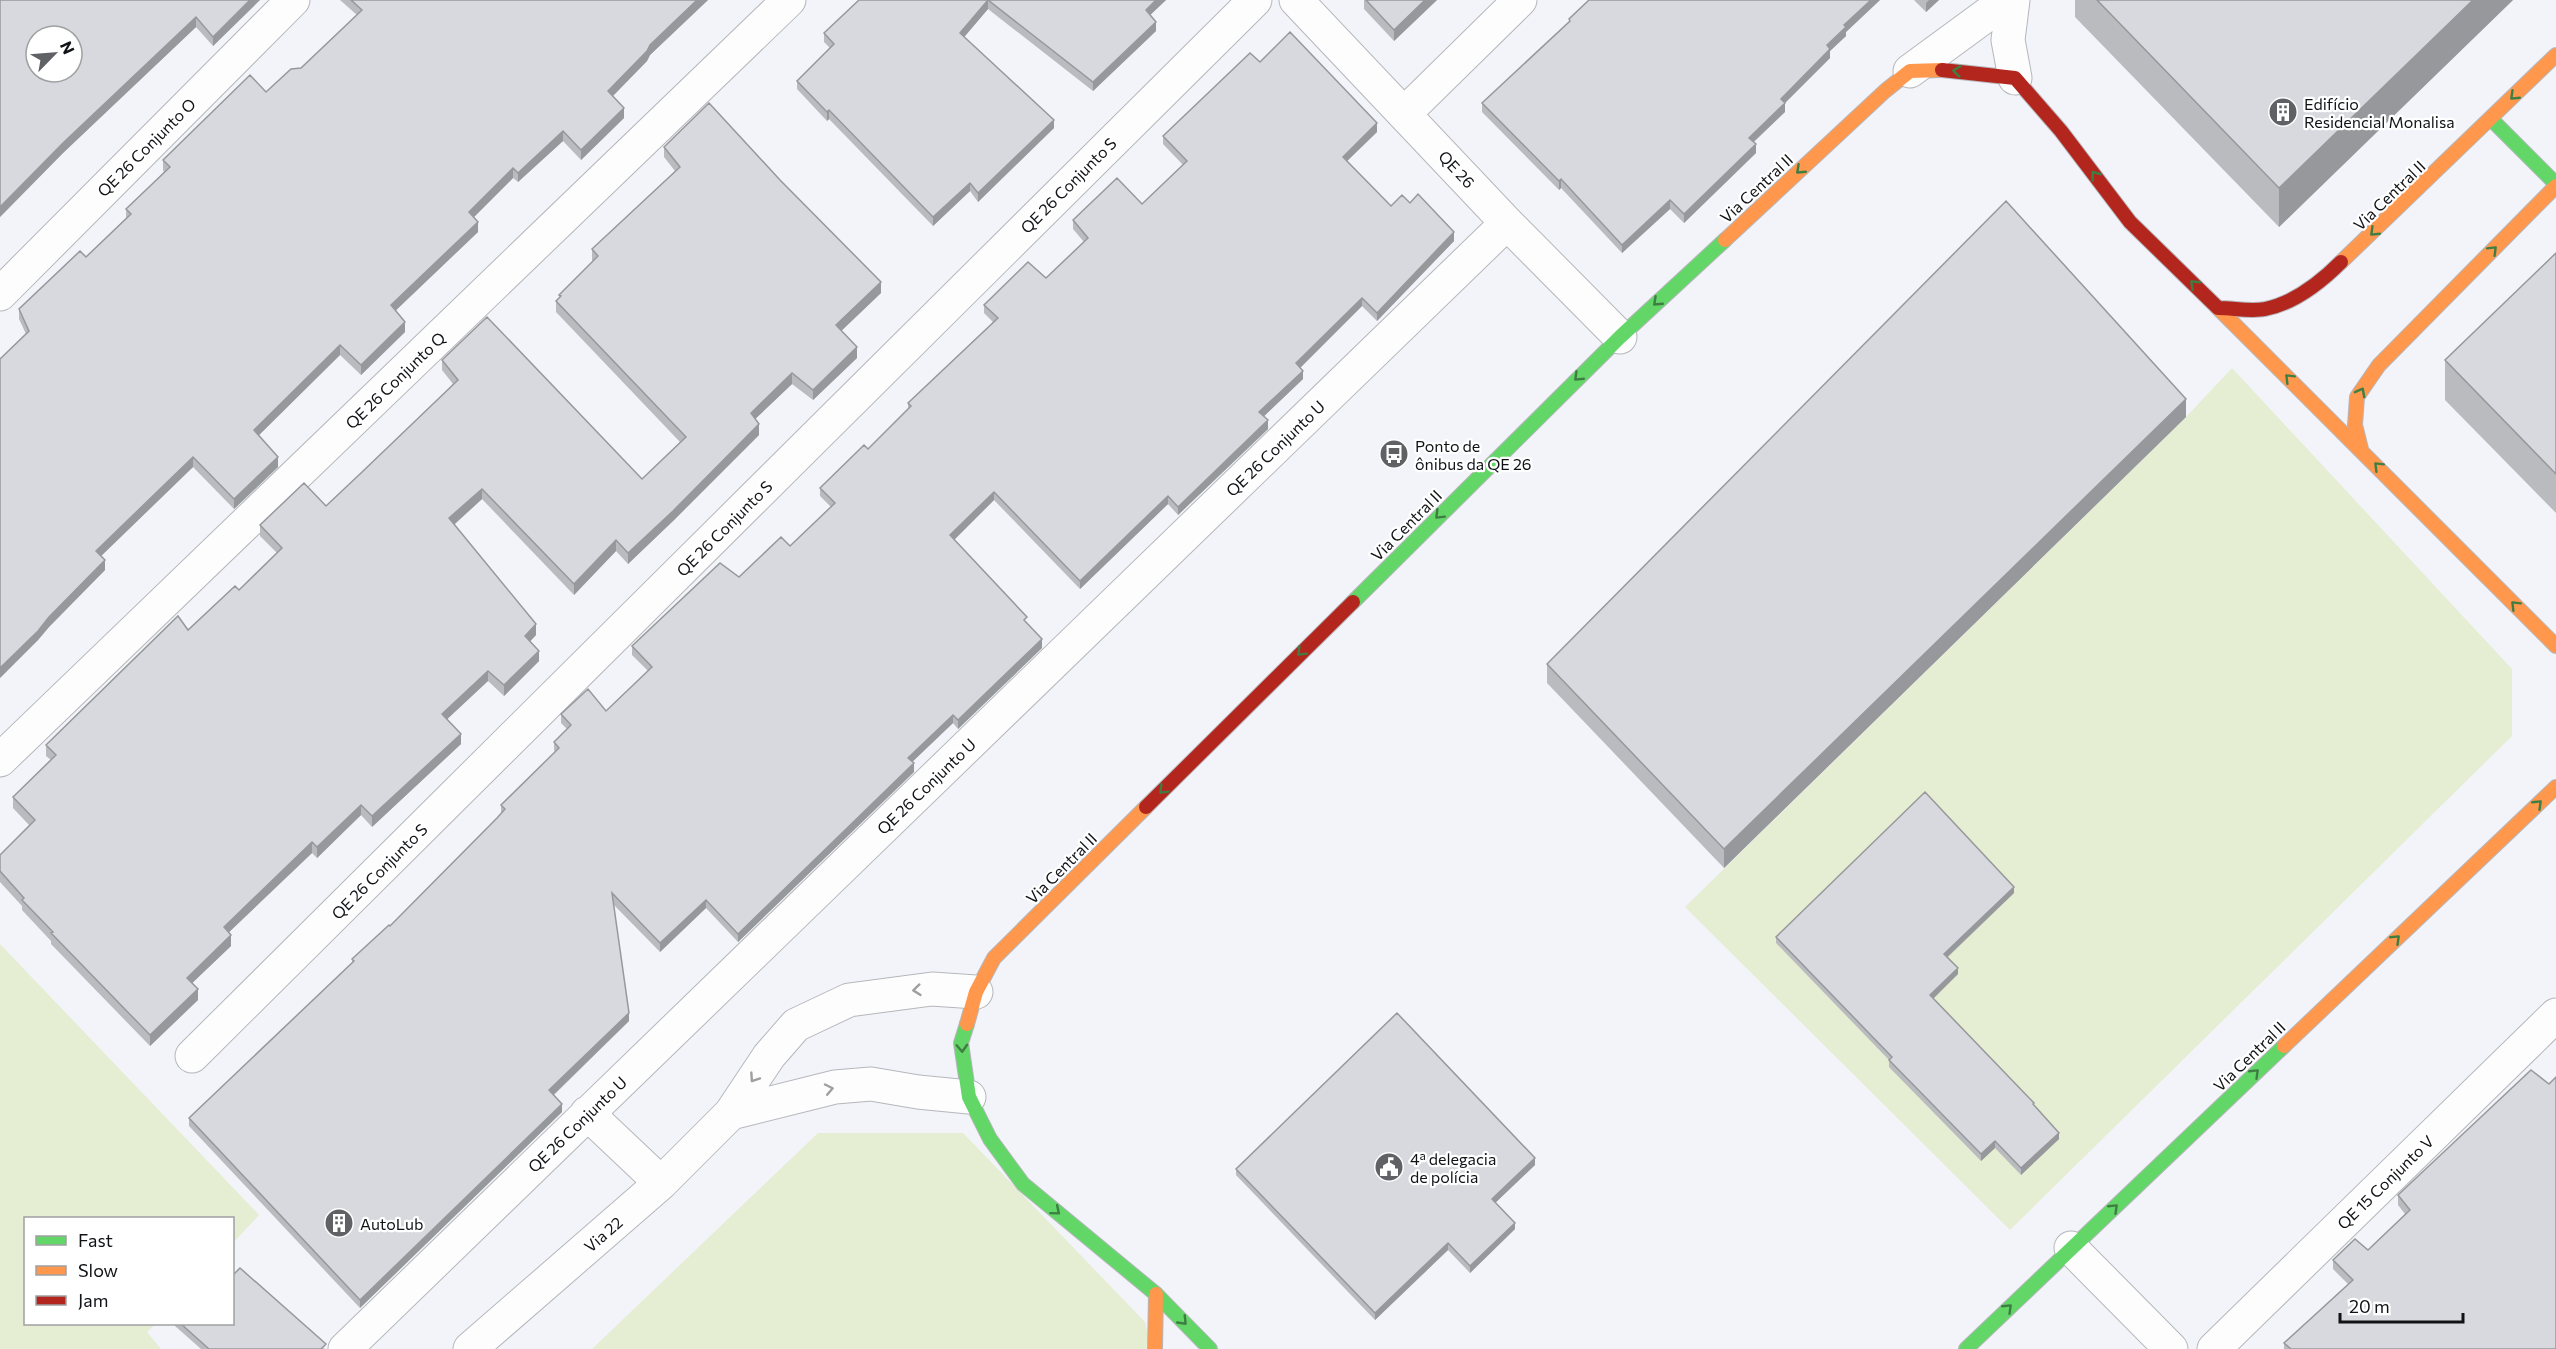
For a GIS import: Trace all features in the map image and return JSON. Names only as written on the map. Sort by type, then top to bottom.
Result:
[{"type":"street","name":"QE 26 Conjunto O","points":[[0,294],[293,0]]},
{"type":"street","name":"QE 26 Conjunto Q","points":[[0,760],[789,0]]},
{"type":"street","name":"QE 26 Conjunto S","points":[[192,1056],[1255,0]]},
{"type":"street","name":"QE 26","points":[[1296,0],[1507,223],[1620,336]]},
{"type":"street","points":[[1405,113],[1520,0]]},
{"type":"street","points":[[1910,71],[2007,0]]},
{"type":"street","points":[[2013,0],[2008,40],[2015,78],[2061,131],[2130,222],[2361,449],[2556,646]]},
{"type":"street","name":"Via Central II","points":[[2218,308],[2265,309],[2297,297],[2321,282],[2556,55]]},
{"type":"street","points":[[1910,71],[1948,70],[2015,78]]},
{"type":"street","name":"Via Central II","points":[[1210,1349],[1156,1294],[1023,1184],[990,1139],[969,1097],[961,1043],[976,992],[994,958],[1620,336],[1876,99],[1910,71]]},
{"type":"street","points":[[2361,449],[2355,425],[2357,397],[2379,365],[2556,185],[2491,119]]},
{"type":"street","name":"QE 26 Conjunto U","points":[[345,1349],[1507,223]]},
{"type":"street","name":"Via Central II","points":[[1966,1349],[2556,787]]},
{"type":"street","name":"Via 22","points":[[470,1349],[661,1183],[731,1113],[769,1056],[796,1025],[849,1000],[881,994],[932,989],[976,992]]},
{"type":"street","name":"QE 15 Conjunto V","points":[[2214,1349],[2556,1015]]},
{"type":"street","points":[[731,1113],[835,1087],[871,1084],[969,1097]]},
{"type":"street","points":[[587,1113],[661,1183]]},
{"type":"street","points":[[2071,1248],[2172,1349]]},
{"type":"street","points":[[1155,1349],[1156,1294]]},
{"type":"green space","points":[[2232,368],[2512,669],[2512,736],[2010,1230],[1685,907],[2186,417]]},
{"type":"green space","points":[[0,944],[259,1215],[234,1242],[234,1217],[24,1217],[24,1325],[155,1325],[147,1332],[161,1349],[0,1349]]},
{"type":"green space","points":[[818,1133],[963,1133],[1145,1322],[1151,1349],[592,1349]]},
{"type":"building","points":[[0,0],[250,0],[213,37],[196,17],[63,143],[0,207]]},
{"type":"building","points":[[351,0],[697,0],[650,45],[647,51],[608,91],[624,108],[581,150],[563,131],[518,173],[513,168],[469,212],[478,222],[391,305],[405,322],[361,365],[340,345],[254,430],[278,457],[234,499],[193,457],[96,551],[105,560],[0,668],[0,359],[29,331],[19,309],[80,251],[86,257],[131,214],[126,209],[170,167],[163,160],[250,75],[266,92],[291,69],[301,68],[362,10]]},
{"type":"building","points":[[859,0],[988,0],[960,33],[1054,120],[978,193],[970,183],[933,217],[829,110],[827,112],[797,81],[834,44],[824,33]]},
{"type":"building","points":[[988,0],[1156,0],[1146,10],[1156,22],[1093,82]]},
{"type":"building","points":[[1366,0],[1425,0],[1394,30]]},
{"type":"building","points":[[1589,0],[1871,0],[1844,25],[1846,27],[1827,45],[1830,49],[1781,99],[1785,103],[1749,138],[1756,144],[1684,214],[1670,200],[1622,245],[1561,179],[1559,181],[1482,103],[1570,21],[1569,19]]},
{"type":"building","name":"Edifício Residencial Monalisa","points":[[2097,0],[2473,0],[2279,188]]},
{"type":"building","points":[[1290,32],[1377,123],[1343,157],[1391,206],[1402,195],[1410,203],[1418,194],[1454,232],[1377,313],[1362,298],[1296,363],[1303,371],[1259,412],[1268,420],[1178,507],[1168,496],[1080,581],[994,492],[950,535],[1027,617],[1024,620],[1042,639],[958,720],[953,715],[908,758],[914,763],[738,934],[706,900],[660,943],[612,893],[629,1013],[549,1090],[562,1104],[360,1300],[189,1118],[354,961],[352,959],[390,926],[497,818],[505,809],[501,805],[559,748],[554,742],[571,725],[561,714],[588,689],[606,711],[652,667],[632,646],[720,563],[739,577],[781,537],[790,546],[835,503],[820,488],[864,445],[868,449],[911,406],[908,403],[998,318],[984,305],[1028,262],[1046,278],[1088,238],[1073,220],[1117,178],[1142,204],[1187,161],[1163,136],[1250,53],[1260,62]]},
{"type":"building","points":[[709,103],[780,180],[881,282],[836,325],[857,347],[813,390],[792,373],[751,413],[759,424],[673,511],[628,553],[616,540],[574,584],[482,489],[449,518],[536,624],[525,636],[539,651],[504,685],[488,671],[442,714],[461,734],[372,816],[361,805],[317,847],[312,842],[224,927],[231,935],[187,978],[198,989],[150,1035],[51,933],[53,932],[22,900],[24,898],[0,871],[0,855],[35,820],[13,797],[56,755],[46,745],[178,616],[188,630],[235,586],[239,590],[282,548],[260,525],[304,483],[326,506],[458,380],[442,360],[487,317],[642,479],[686,437],[556,301],[561,296],[559,295],[598,256],[592,249],[680,167],[664,147]]},
{"type":"building","points":[[2006,201],[2186,399],[1724,849],[1547,664]]},
{"type":"building","points":[[2556,253],[2556,474],[2445,360]]},
{"type":"building","points":[[1925,792],[2014,887],[1944,954],[1958,968],[1930,995],[2034,1103],[2059,1133],[2021,1168],[1995,1141],[1981,1154],[1889,1060],[1892,1057],[1776,937]]},
{"type":"building","points":[[1397,1013],[1535,1158],[1492,1199],[1515,1223],[1470,1266],[1448,1243],[1375,1313],[1236,1169]]},
{"type":"building","points":[[2531,1070],[2549,1084],[2556,1077],[2556,1349],[2291,1349],[2284,1343],[2353,1280],[2333,1260],[2355,1239],[2368,1250],[2410,1210],[2398,1195]]},
{"type":"building","points":[[240,1268],[326,1344],[321,1349],[209,1349],[182,1325],[234,1325],[234,1274]]},
{"type":"traffic: fast","points":[[2491,119],[2556,184]]},
{"type":"traffic: fast","points":[[1353,602],[1620,337],[1725,240]]},
{"type":"traffic: fast","points":[[967,1024],[961,1043],[969,1097],[990,1139],[1023,1184],[1156,1294],[1210,1349]]},
{"type":"traffic: fast","points":[[1966,1349],[2284,1046]]},
{"type":"traffic: slow","points":[[2341,262],[2556,55]]},
{"type":"traffic: slow","points":[[1725,240],[1885,91],[1910,71],[1942,70]]},
{"type":"traffic: slow","points":[[2361,449],[2355,425],[2357,397],[2379,365],[2556,186]]},
{"type":"traffic: slow","points":[[2218,308],[2556,646]]},
{"type":"traffic: slow","points":[[2284,1046],[2556,787]]},
{"type":"traffic: slow","points":[[967,1024],[976,992],[994,958],[1146,807]]},
{"type":"traffic: slow","points":[[1155,1349],[1156,1294]]},
{"type":"traffic: jam","points":[[1942,70],[2015,78],[2061,131],[2130,222],[2218,308],[2254,310],[2287,302],[2306,291],[2341,262]]},
{"type":"traffic: jam","points":[[1146,807],[1353,602]]},
{"type":"place","name":"Edifício Residencial Monalisa","points":[[2283,112]]},
{"type":"place","name":"Ponto de ônibus da QE 26","points":[[1394,454]]},
{"type":"place","name":"4ª delegacia de polícia","points":[[1389,1167]]},
{"type":"place","name":"AutoLub","points":[[339,1223]]}]
